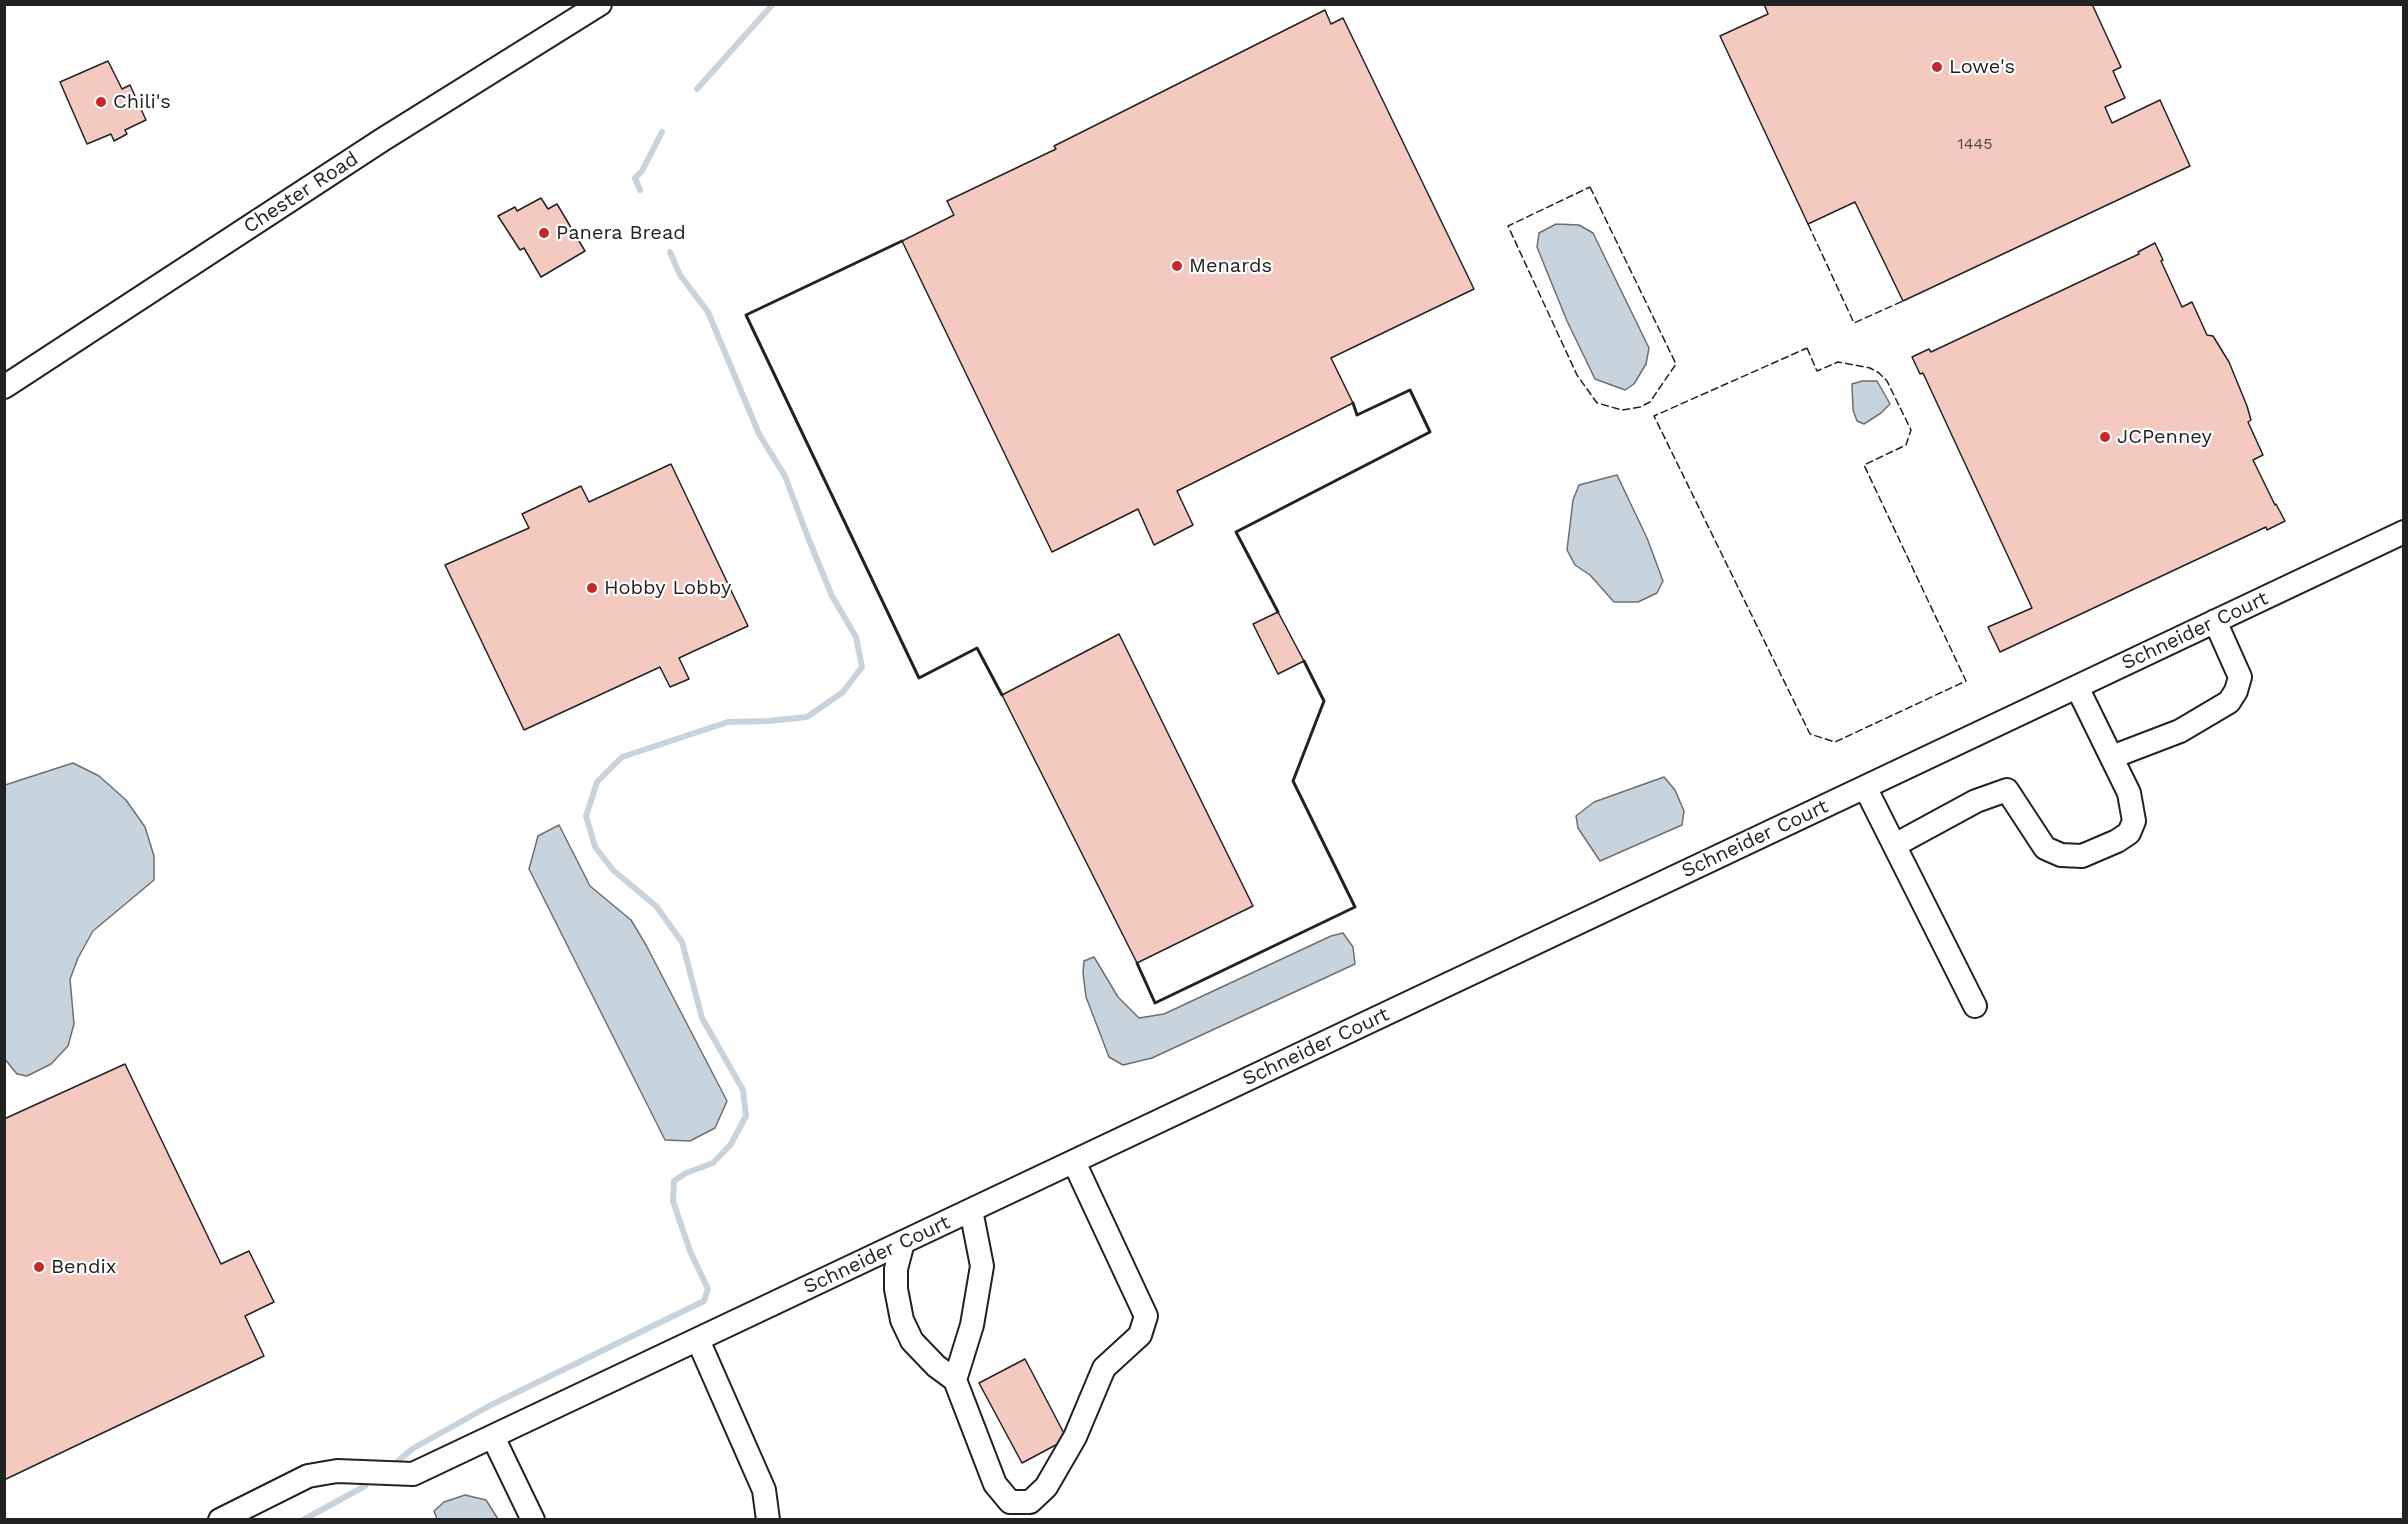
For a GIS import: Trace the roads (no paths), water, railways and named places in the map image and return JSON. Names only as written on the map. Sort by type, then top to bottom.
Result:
[{"type":"street","name":"Chester Road","points":[[4,387],[382,140],[600,4]]},
{"type":"street","name":"Schneider Court","points":[[220,1520],[308,1476],[337,1471],[413,1474],[2403,532]]},
{"type":"street","points":[[2112,757],[2180,730],[2229,702],[2236,692],[2240,676],[2215,621]]},
{"type":"street","points":[[1895,846],[1976,801],[2007,790],[2045,848],[2061,855],[2082,856],[2101,849],[2129,833],[2134,821],[2129,793],[2078,687]]},
{"type":"street","points":[[1865,787],[1976,1006]]},
{"type":"street","points":[[903,1242],[896,1269],[896,1289],[903,1320],[912,1341],[936,1366],[955,1380],[995,1484],[1010,1502],[1030,1502],[1046,1487],[1075,1437],[1104,1368],[1140,1335],[1146,1316],[1074,1162]]},
{"type":"street","points":[[955,1380],[972,1325],[982,1266],[971,1210]]},
{"type":"street","points":[[698,1340],[764,1490],[768,1520]]},
{"type":"street","points":[[493,1437],[533,1520]]},
{"type":"waterway","points":[[697,89],[773,4]]},
{"type":"waterway","points":[[640,190],[635,178],[642,171],[662,132]]},
{"type":"waterway","points":[[391,1467],[412,1449],[491,1405],[704,1301],[708,1289],[690,1251],[673,1201],[674,1181],[686,1173],[713,1163],[731,1144],[746,1116],[743,1090],[702,1018],[682,942],[656,906],[613,870],[595,847],[586,816],[597,782],[622,757],[728,722],[807,717],[843,692],[862,667],[856,637],[832,596],[785,476],[759,434],[708,312],[680,275],[670,252]]},
{"type":"waterway","points":[[303,1520],[365,1486]]},
{"type":"place","name":"Lowe's","points":[[1937,67]]},
{"type":"place","name":"Chili's","points":[[101,102]]},
{"type":"place","name":"Panera Bread","points":[[544,233]]},
{"type":"place","name":"Menards","points":[[1177,266]]},
{"type":"place","name":"JCPenney","points":[[2105,437]]},
{"type":"place","name":"Hobby Lobby","points":[[592,588]]},
{"type":"place","name":"Bendix","points":[[39,1267]]}]
